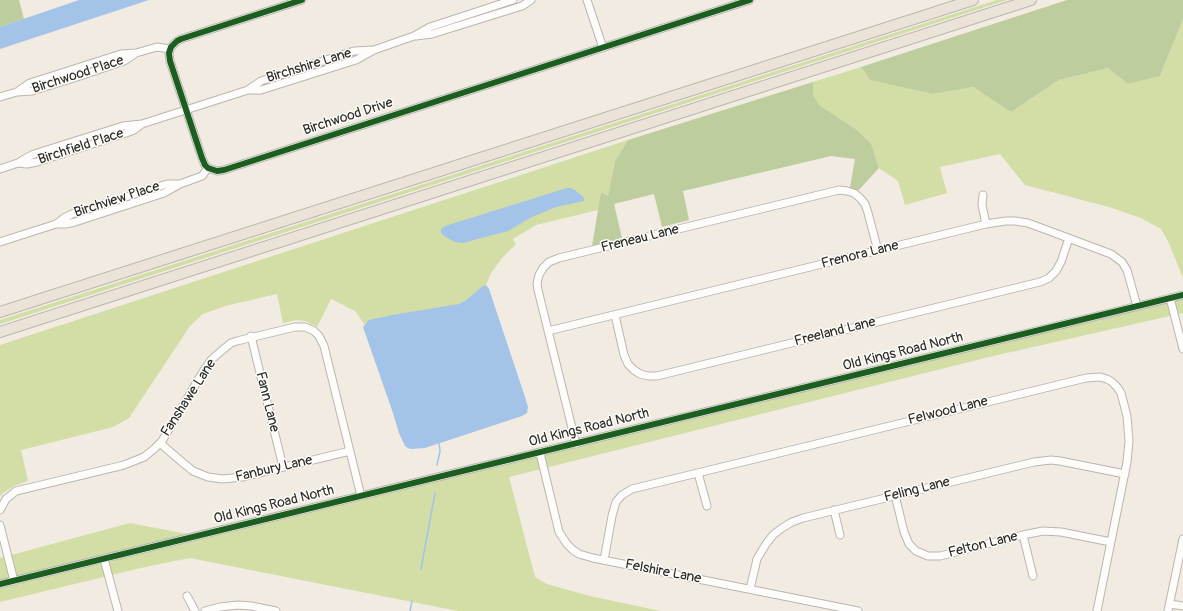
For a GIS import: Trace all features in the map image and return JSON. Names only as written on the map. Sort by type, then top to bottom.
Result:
[{"type":"highway","points":[[0,312],[972,0]]},
{"type":"highway","points":[[0,332],[1031,0]]},
{"type":"street","points":[[208,168],[202,158],[170,61],[170,49],[174,43],[181,39],[302,0]]},
{"type":"street","name":"Birchshire Lane","points":[[186,109],[248,90],[261,81],[354,51],[374,50],[414,36],[430,27],[513,0]]},
{"type":"street","name":"Birchshire Lane","points":[[414,36],[440,32],[522,6],[531,0]]},
{"type":"street","points":[[587,0],[604,48]]},
{"type":"street","name":"Birchwood Drive","points":[[208,168],[217,171],[224,170],[750,0]]},
{"type":"street","name":"Birchwood Place","points":[[0,97],[17,92],[32,91],[77,77],[124,61],[136,53],[157,47],[170,49]]},
{"type":"street","name":"Birchfield Place","points":[[0,169],[18,163],[27,164],[37,162],[126,133],[134,130],[142,124],[186,109]]},
{"type":"street","name":"Birchview Place","points":[[0,242],[56,224],[75,222],[164,193],[180,184],[202,176],[208,168]]},
{"type":"street","name":"Freneau Lane","points":[[576,444],[537,287],[540,273],[552,260],[839,190],[854,193],[865,204],[878,251]]},
{"type":"street","points":[[983,195],[982,205],[986,224]]},
{"type":"street","name":"Frenora Lane","points":[[548,332],[986,224],[1006,221],[1031,224],[1105,251],[1118,258],[1129,275],[1137,306]]},
{"type":"street","name":"Freeland Lane","points":[[615,315],[624,354],[628,364],[640,374],[657,376],[1040,282],[1049,278],[1056,271],[1061,262],[1069,238]]},
{"type":"street","name":"Old Kings Road North","points":[[0,584],[846,379],[1183,295]]},
{"type":"street","points":[[1170,298],[1183,349]]},
{"type":"street","name":"Fanshawe Lane","points":[[0,510],[6,499],[16,491],[132,462],[148,454],[160,443],[212,360],[220,352],[231,343],[251,336],[298,326],[311,330],[319,336],[324,346],[361,496]]},
{"type":"street","name":"Fann Lane","points":[[251,336],[283,467]]},
{"type":"street","name":"Felwood Lane","points":[[604,560],[615,506],[622,495],[629,490],[1081,379],[1097,377],[1108,379],[1115,384],[1119,390],[1127,416],[1129,434],[1125,474],[1097,611]]},
{"type":"street","name":"Fanbury Lane","points":[[160,443],[190,468],[212,478],[223,479],[234,479],[350,451]]},
{"type":"street","name":"Felshire Lane","points":[[540,453],[558,529],[562,538],[571,549],[579,554],[858,611]]},
{"type":"street","name":"Feling Lane","points":[[750,589],[755,565],[766,544],[782,528],[796,520],[1020,465],[1046,461],[1060,461],[1125,474]]},
{"type":"street","points":[[698,473],[707,506]]},
{"type":"street","name":"Felton Lane","points":[[895,495],[907,541],[913,549],[924,555],[940,556],[1043,531],[1056,531],[1111,542]]},
{"type":"street","points":[[834,510],[840,535]]},
{"type":"street","points":[[0,525],[14,581]]},
{"type":"street","points":[[1023,535],[1033,576]]},
{"type":"street","points":[[1183,539],[1169,607],[1183,606]]},
{"type":"street","points":[[104,559],[118,611]]},
{"type":"street","points":[[187,596],[195,611]]},
{"type":"street","points":[[205,611],[229,605],[246,605],[262,610],[276,611]]},
{"type":"green space","points":[[0,0],[19,0],[24,19],[0,27]]},
{"type":"green space","points":[[997,0],[1007,0],[0,324],[0,320]]},
{"type":"green space","points":[[1067,0],[1183,0],[1183,19],[1160,76],[1128,84],[1108,68],[1059,80],[1011,112],[973,87],[933,94],[870,80],[861,67]]},
{"type":"green space","points":[[1183,19],[1183,278],[1169,243],[1161,229],[1141,218],[1109,207],[1025,185],[1000,154],[940,167],[947,193],[905,205],[898,181],[879,168],[870,144],[857,130],[819,105],[813,94],[813,82],[861,67],[870,80],[933,94],[973,87],[1011,112],[1059,80],[1108,68],[1128,84],[1160,76]]},
{"type":"green space","points":[[813,82],[813,94],[819,105],[857,130],[871,144],[879,168],[857,192],[850,187],[855,159],[831,156],[683,191],[689,220],[662,227],[654,194],[614,204],[622,238],[592,246],[601,192],[608,196],[615,161],[628,140]]},
{"type":"green space","points":[[628,140],[615,161],[608,196],[601,192],[598,210],[536,225],[513,239],[516,244],[502,258],[491,273],[486,285],[463,302],[456,305],[370,320],[365,325],[355,311],[331,299],[317,327],[305,321],[296,320],[283,323],[277,294],[225,306],[203,314],[190,326],[129,418],[113,427],[21,450],[28,481],[14,486],[0,496],[0,345]]},
{"type":"green space","points":[[1183,299],[1183,313],[989,357],[509,477],[535,577],[547,584],[590,596],[660,611],[458,611],[190,558],[145,567],[0,602],[0,588]]},
{"type":"green space","points":[[130,523],[192,535],[0,582],[0,558]]},
{"type":"water","points":[[79,0],[149,0],[0,49],[0,27]]},
{"type":"water","points":[[567,188],[575,190],[583,197],[584,201],[556,207],[532,217],[508,231],[463,243],[455,242],[441,233],[441,229],[445,226]]},
{"type":"water","points":[[486,285],[489,289],[526,400],[528,407],[527,413],[522,416],[425,448],[408,448],[405,446],[399,433],[363,327],[369,320],[459,304]]},
{"type":"waterway","points":[[437,465],[440,451],[439,443]]},
{"type":"waterway","points":[[421,569],[435,493]]},
{"type":"waterway","points":[[410,611],[412,601]]},
{"type":"cycle path","points":[[302,0],[181,39],[171,47],[169,53],[170,61],[202,158],[208,168],[217,171],[224,170],[750,0]]},
{"type":"cycle path","points":[[0,584],[1183,295]]}]
